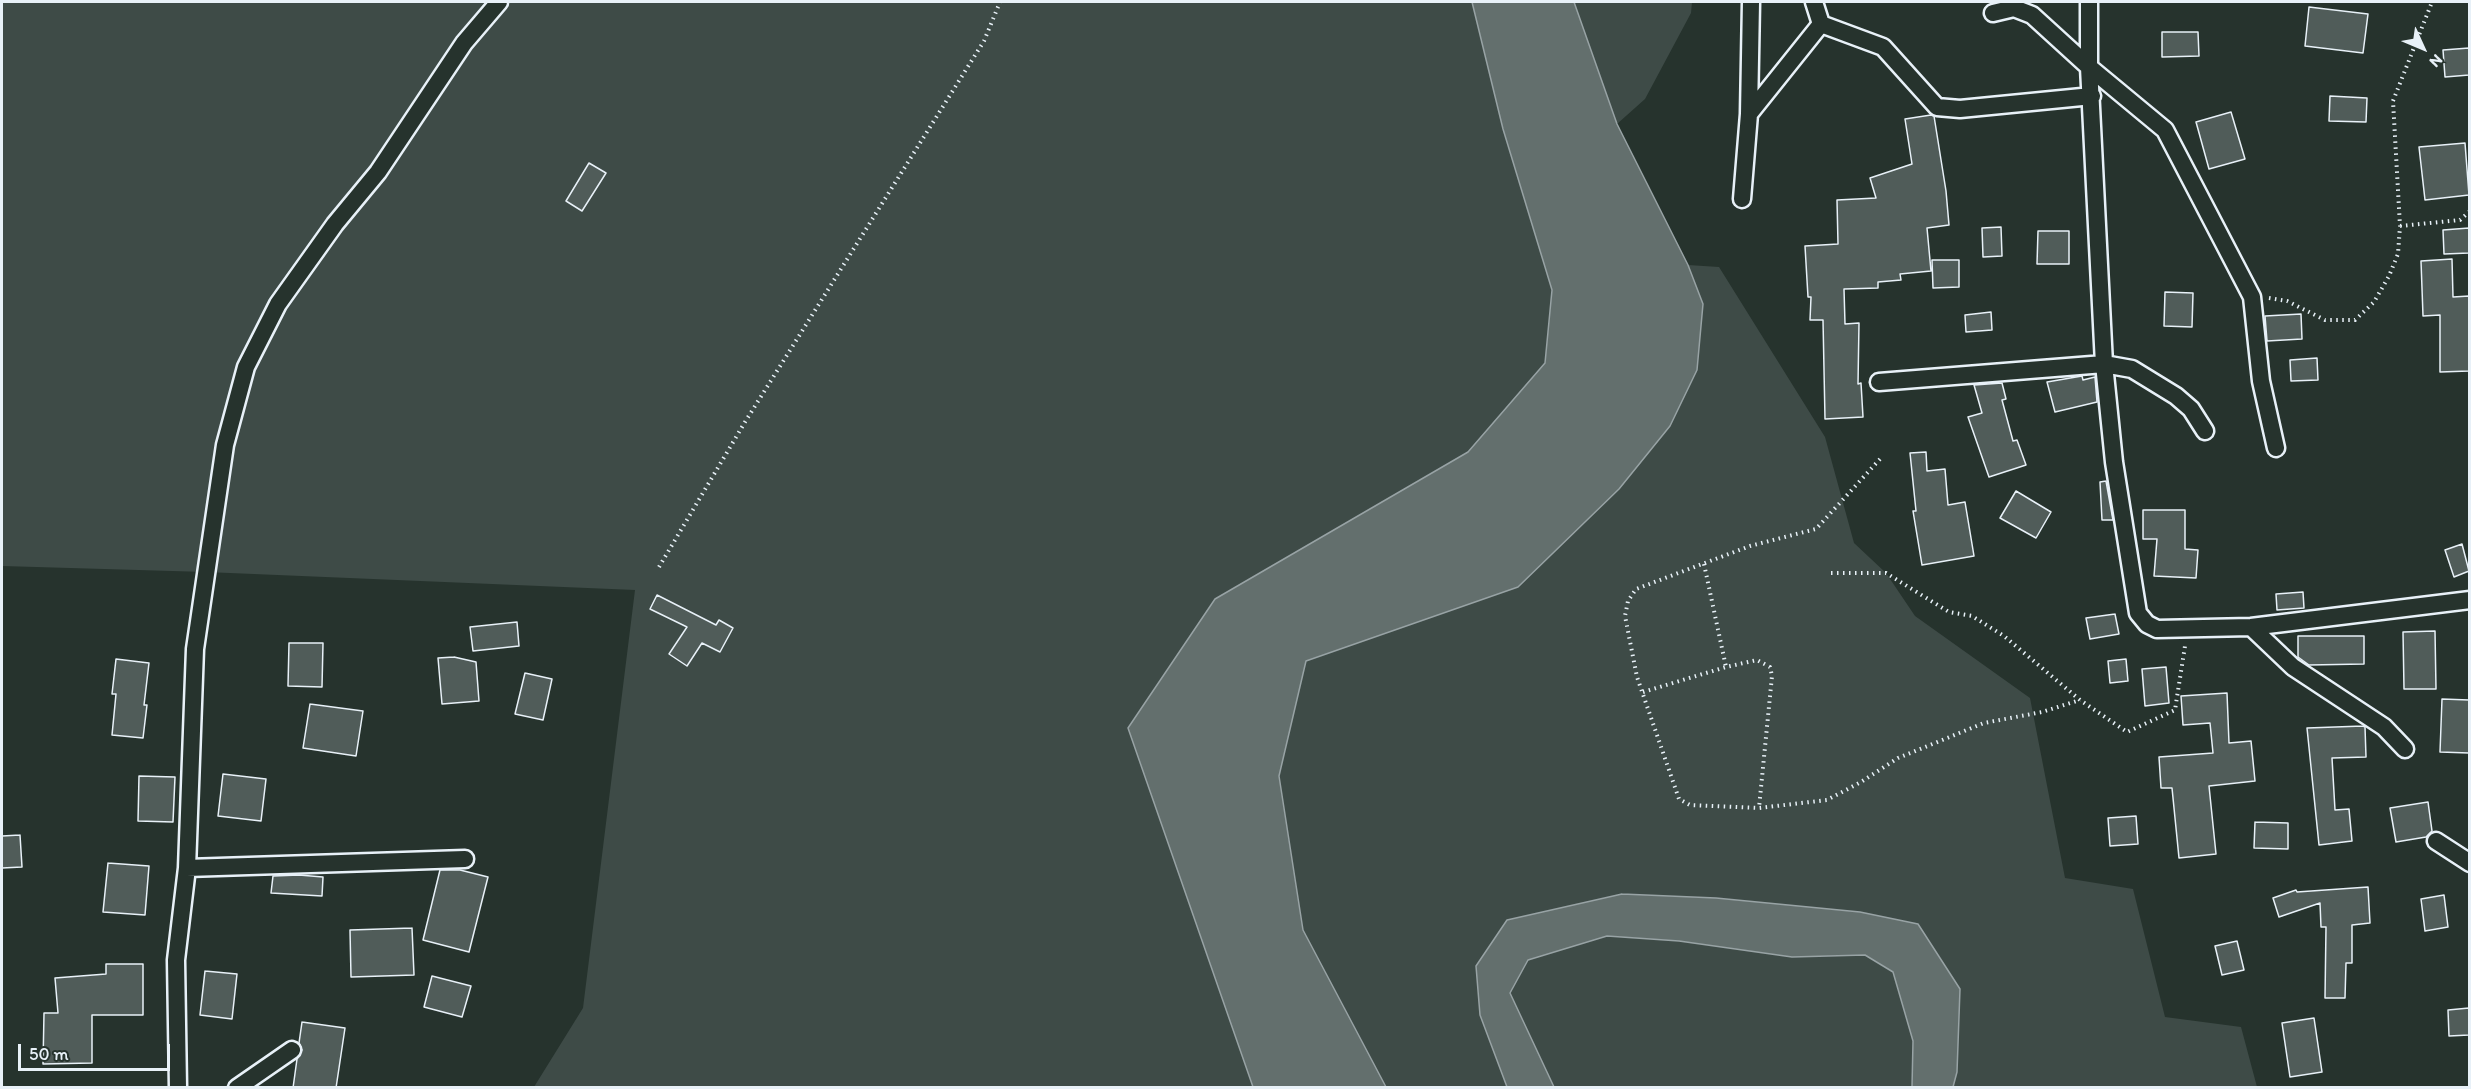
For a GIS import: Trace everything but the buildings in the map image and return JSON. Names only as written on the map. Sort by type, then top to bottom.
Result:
[{"type":"street","points":[[178,1088],[176,960],[187,868],[195,649],[225,445],[246,367],[278,304],[335,224],[378,172],[464,42],[500,2]]},
{"type":"street","points":[[1742,199],[1749,114],[1751,2]]},
{"type":"street","points":[[1814,2],[1821,24]]},
{"type":"street","points":[[2089,2],[2089,67],[2104,364],[2114,462],[2139,613],[2147,624],[2157,628],[2251,627],[2469,600]]},
{"type":"street","points":[[1993,13],[2014,8],[2032,15],[2089,67],[2165,130],[2252,297],[2261,381],[2276,448]]},
{"type":"street","points":[[1749,114],[1821,24]]},
{"type":"street","points":[[1821,24],[1883,47],[1937,107],[1960,109],[2092,96]]},
{"type":"street","points":[[1879,382],[2104,364],[2132,369],[2176,396],[2191,410],[2205,431]]},
{"type":"street","points":[[2251,627],[2293,667],[2384,727],[2405,749]]},
{"type":"street","points":[[2436,841],[2469,863]]},
{"type":"street","points":[[187,868],[465,859]]},
{"type":"street","points":[[237,1088],[292,1050]]},
{"type":"path","points":[[659,567],[745,422],[984,41],[1000,2]]},
{"type":"path","points":[[2252,297],[2287,301],[2325,320],[2355,320],[2374,302],[2390,276],[2398,254],[2400,226],[2393,101],[2432,2]]},
{"type":"path","points":[[2400,226],[2460,220],[2469,211]]},
{"type":"path","points":[[1881,459],[1816,529],[1750,546],[1636,589],[1628,601],[1625,616],[1637,677],[1679,799],[1690,806],[1759,808],[1827,800],[1861,782],[1898,758],[1984,723],[2042,712],[2080,700]]},
{"type":"path","points":[[1704,564],[1726,667]]},
{"type":"path","points":[[1831,573],[1886,573],[1949,612],[1972,616],[2004,636],[2080,700],[2127,732],[2175,710],[2188,627]]},
{"type":"path","points":[[1643,692],[1757,660],[1770,667],[1773,676],[1759,808]]},
{"type":"shaded area","points":[[2,2],[1472,2],[1503,129],[1552,290],[1545,363],[1468,452],[1215,599],[1128,728],[1253,1087],[534,1087],[583,1008],[635,590],[2,566]]},
{"type":"shaded area","points":[[1472,2],[1574,2],[1617,124],[1688,265],[1703,304],[1697,370],[1670,426],[1619,489],[1518,587],[1306,661],[1279,776],[1303,930],[1386,1087],[1253,1087],[1128,728],[1215,599],[1468,452],[1545,363],[1552,290],[1503,129]]},
{"type":"shaded area","points":[[1574,2],[1692,2],[1691,13],[1645,99],[1617,124]]},
{"type":"shaded area","points":[[1688,265],[1719,267],[1825,437],[1854,543],[1886,573],[1915,616],[2030,698],[2065,878],[2133,889],[2165,1017],[2241,1027],[2257,1087],[1953,1087],[1957,1072],[1860,912],[1716,898],[1622,894],[1507,920],[1480,1015],[1507,1087],[1386,1087],[1303,930],[1279,776],[1306,661],[1518,587],[1703,304]]},
{"type":"shaded area","points":[[1622,894],[1716,898],[1860,912],[1918,924],[1960,989],[1957,1072],[1953,1087],[1912,1087],[1913,1041],[1893,972],[1865,955],[1792,957],[1679,941],[1607,936],[1528,960],[1510,993],[1554,1087],[1507,1087],[1480,1015],[1476,966],[1507,920]]},
{"type":"shaded area","points":[[1607,936],[1679,941],[1792,957],[1865,955],[1893,972],[1913,1041],[1912,1087],[1554,1087],[1510,993],[1528,960]]}]
